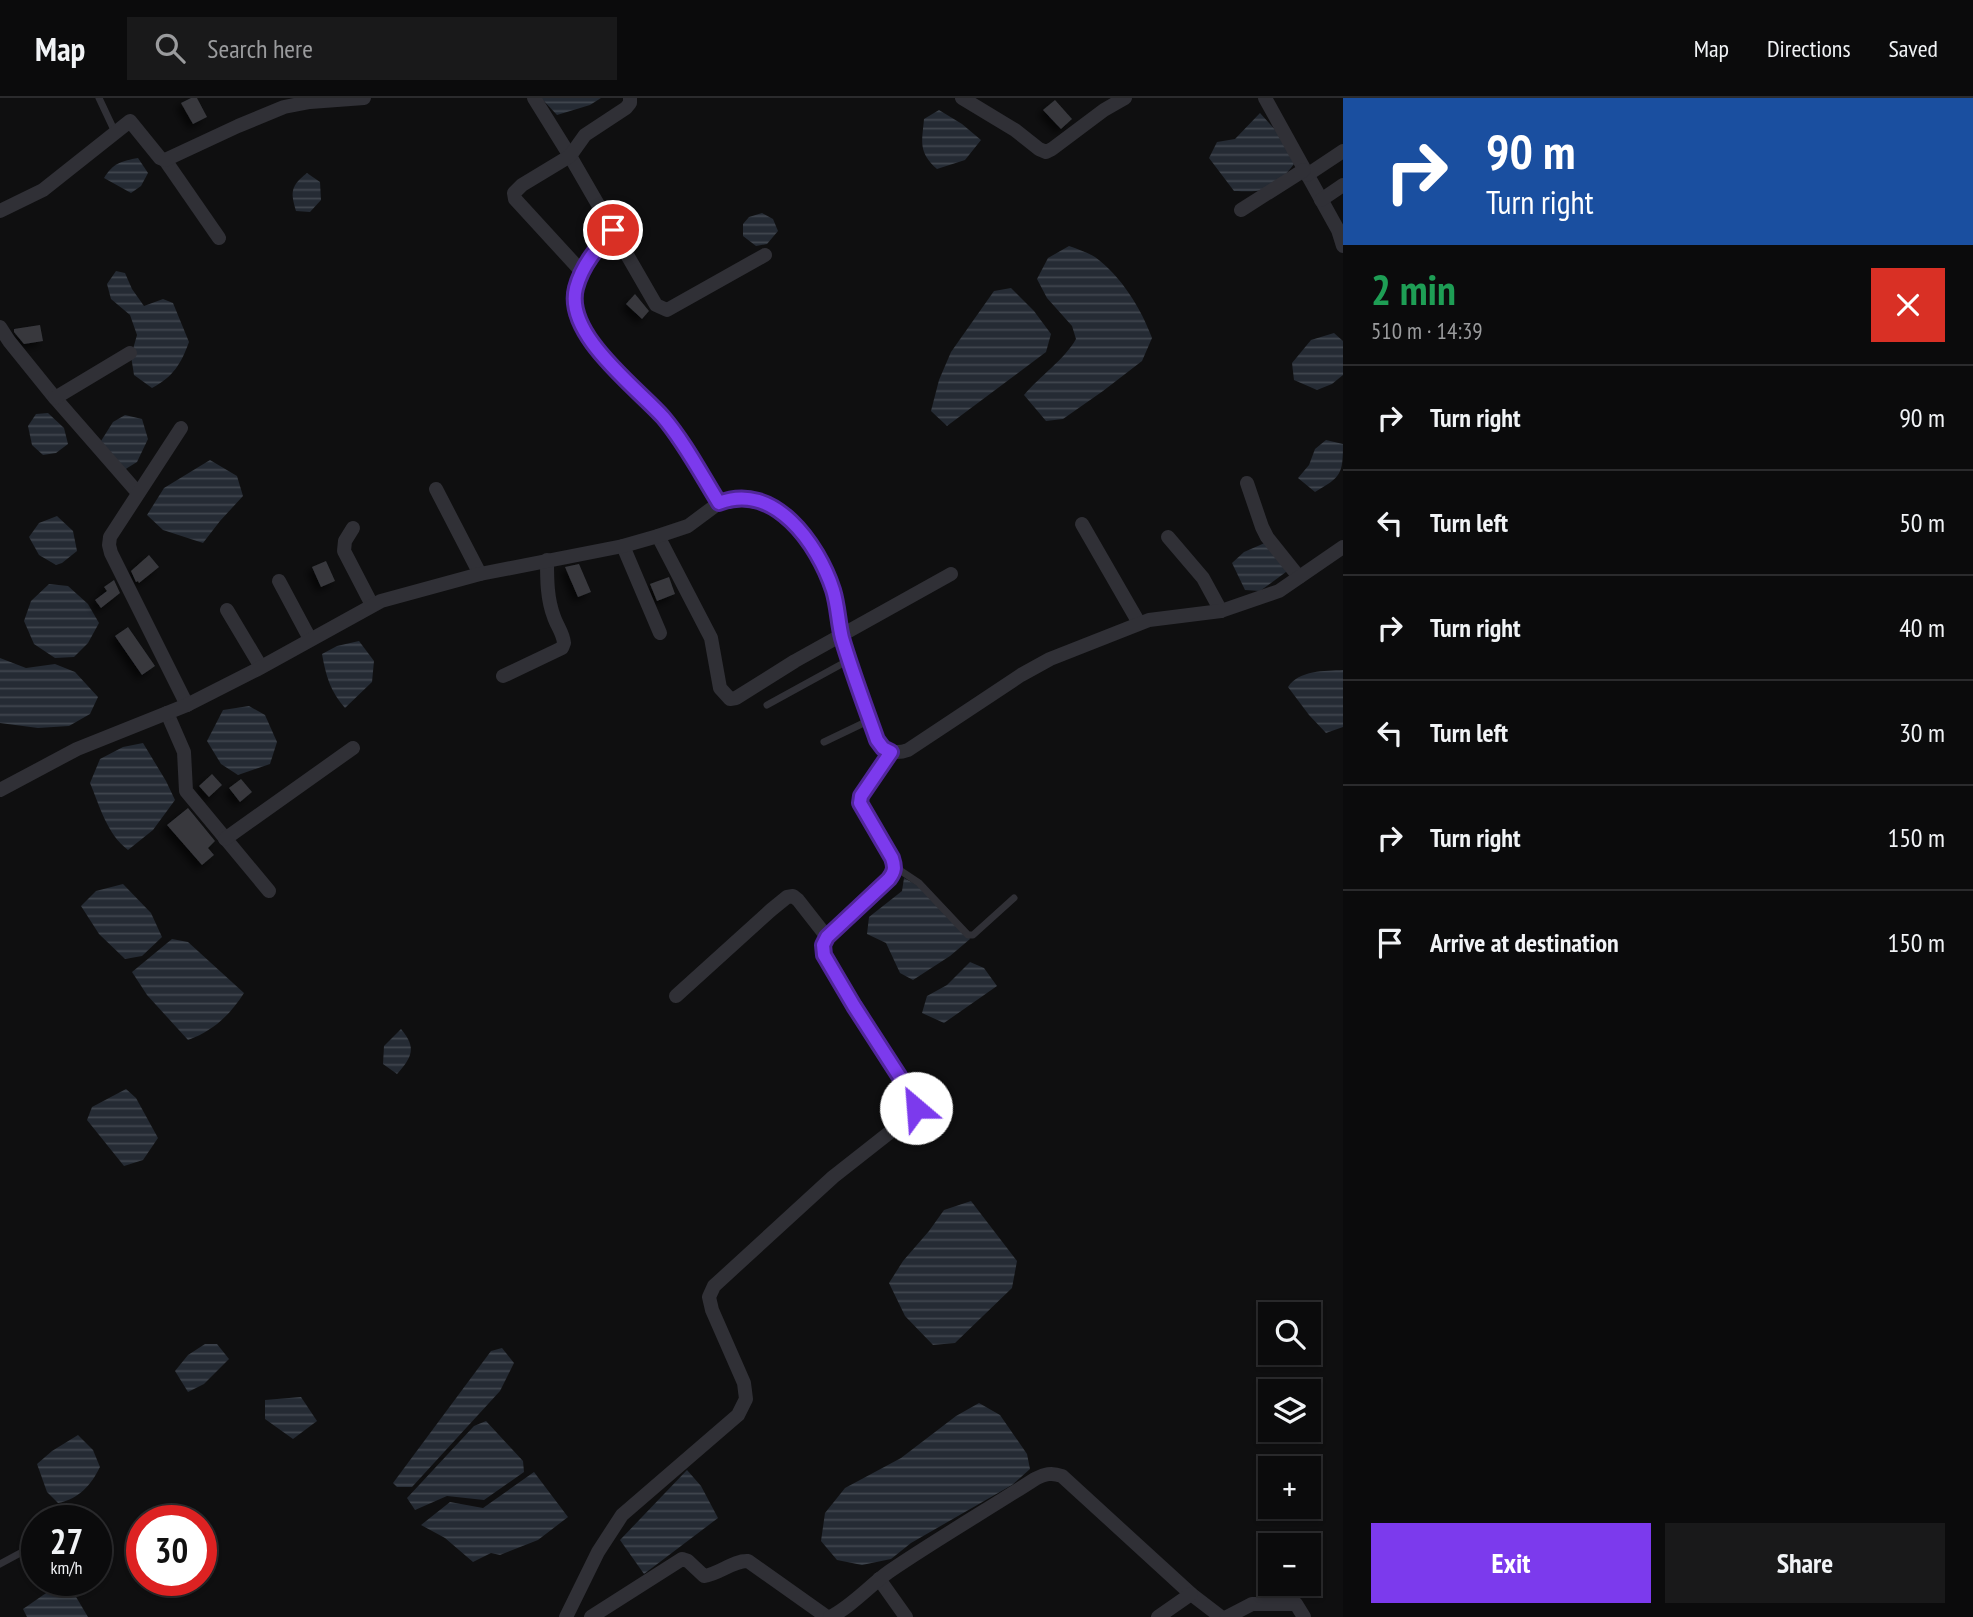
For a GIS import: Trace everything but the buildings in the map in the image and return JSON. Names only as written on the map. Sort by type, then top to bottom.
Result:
[{"type":"street","points":[[165,160],[284,107],[364,98]]},
{"type":"street","points":[[534,98],[656,305],[667,310],[765,255]]},
{"type":"street","points":[[582,272],[516,199],[514,193],[522,185],[570,156],[585,135],[626,108],[630,98]]},
{"type":"street","points":[[962,98],[1046,152],[1125,98]]},
{"type":"street","points":[[1265,98],[1338,230],[1343,246]]},
{"type":"street","points":[[0,211],[43,190],[130,121],[160,158],[165,160],[219,238]]},
{"type":"street","points":[[1241,209],[1343,151]]},
{"type":"street","points":[[1321,200],[1343,185]]},
{"type":"street","points":[[613,230],[586,262],[575,290],[575,306],[580,323],[610,365],[663,418],[719,503]]},
{"type":"street","points":[[0,327],[55,398],[138,493]]},
{"type":"street","points":[[55,398],[130,353]]},
{"type":"street","points":[[181,428],[110,537],[109,545],[187,705]]},
{"type":"street","points":[[1247,484],[1267,537],[1299,577]]},
{"type":"street","points":[[436,489],[480,573]]},
{"type":"street","points":[[0,790],[77,749],[187,705],[372,605],[480,573],[623,546],[657,536],[688,526],[719,503],[737,497],[771,505],[795,525],[814,549],[834,594],[841,636],[877,740],[883,748],[900,753],[1035,667],[1139,623],[1221,611],[1279,591],[1342,550]]},
{"type":"street","points":[[1082,524],[1139,623]]},
{"type":"street","points":[[354,528],[345,541],[344,551],[372,605]]},
{"type":"street","points":[[657,536],[711,638],[720,688],[730,699],[951,575]]},
{"type":"street","points":[[1168,537],[1203,578],[1221,611]]},
{"type":"street","points":[[623,546],[660,634]]},
{"type":"street","points":[[503,676],[562,648],[564,643],[548,594],[547,561]]},
{"type":"street","points":[[279,581],[310,639]]},
{"type":"street","points":[[227,610],[261,667]]},
{"type":"street","points":[[167,713],[184,752],[186,791],[269,891]]},
{"type":"street","points":[[225,839],[353,748]]},
{"type":"street","points":[[566,1617],[598,1552],[622,1515],[738,1415],[746,1399],[744,1383],[712,1310],[709,1297],[714,1286],[834,1177],[908,1118],[916,1108],[914,1099],[824,955],[823,945],[827,937],[889,879],[895,866],[860,803],[861,796],[891,752]]},
{"type":"street","points":[[676,996],[788,897],[793,896],[798,900],[827,937]]},
{"type":"street","points":[[591,1617],[682,1559],[688,1561],[704,1577],[743,1560],[748,1561],[828,1617],[914,1555],[1035,1479],[1053,1473],[1062,1476],[1191,1594],[1221,1617]]},
{"type":"street","points":[[879,1579],[906,1617]]},
{"type":"street","points":[[1158,1617],[1191,1594]]},
{"type":"street","points":[[1227,1617],[1252,1604],[1296,1604],[1304,1617]]},
{"type":"lane","points":[[99,98],[115,133]]},
{"type":"lane","points":[[767,705],[849,660]]},
{"type":"lane","points":[[824,742],[870,720]]},
{"type":"lane","points":[[895,866],[919,883],[968,935],[972,935],[1014,898]]},
{"type":"lane","points":[[0,1564],[21,1553]]},
{"type":"shaded area","points":[[541,98],[601,98],[590,105],[557,115]]},
{"type":"shaded area","points":[[939,110],[981,140],[965,160],[937,169],[924,152],[922,140],[924,119]]},
{"type":"shaded area","points":[[1260,113],[1278,133],[1294,164],[1280,180],[1268,188],[1234,191],[1209,158],[1217,142],[1235,139]]},
{"type":"shaded area","points":[[138,158],[148,173],[141,186],[131,193],[104,178],[118,164]]},
{"type":"shaded area","points":[[307,173],[320,182],[321,200],[310,212],[296,211],[293,189]]},
{"type":"shaded area","points":[[762,213],[773,219],[778,231],[767,244],[756,246],[743,236],[743,224],[749,217]]},
{"type":"shaded area","points":[[1069,246],[1095,257],[1113,273],[1136,304],[1152,338],[1142,361],[1063,419],[1046,421],[1024,395],[1065,354],[1076,339],[1072,326],[1047,298],[1037,279],[1048,258]]},
{"type":"shaded area","points":[[116,271],[125,273],[144,306],[163,299],[173,303],[189,342],[175,369],[152,388],[134,375],[131,356],[137,335],[130,315],[111,299],[107,284]]},
{"type":"shaded area","points":[[1011,288],[1034,311],[1051,334],[1046,352],[947,426],[931,411],[939,380],[951,352],[994,291]]},
{"type":"shaded area","points":[[1334,333],[1343,341],[1343,375],[1332,384],[1317,390],[1294,380],[1292,363],[1311,340]]},
{"type":"shaded area","points":[[48,413],[64,428],[68,444],[56,453],[43,455],[32,445],[28,426],[36,414]]},
{"type":"shaded area","points":[[125,415],[142,419],[148,439],[137,462],[124,470],[101,441],[113,422]]},
{"type":"shaded area","points":[[1326,440],[1343,444],[1341,468],[1335,478],[1315,492],[1298,478],[1309,465],[1315,449]]},
{"type":"shaded area","points":[[210,460],[237,476],[243,496],[203,543],[163,530],[147,515],[164,488]]},
{"type":"shaded area","points":[[57,516],[73,531],[77,551],[56,565],[39,555],[29,537],[39,523]]},
{"type":"shaded area","points":[[1267,542],[1290,569],[1260,591],[1245,590],[1232,563],[1244,552]]},
{"type":"shaded area","points":[[49,584],[68,586],[88,604],[99,623],[88,643],[74,657],[55,658],[34,644],[24,621],[31,601]]},
{"type":"shaded area","points":[[359,641],[374,661],[372,682],[345,708],[329,683],[322,654],[337,646]]},
{"type":"shaded area","points":[[0,658],[26,668],[55,664],[75,672],[98,697],[90,714],[69,726],[38,728],[0,723]]},
{"type":"shaded area","points":[[1343,670],[1343,727],[1326,733],[1288,687],[1305,674]]},
{"type":"shaded area","points":[[249,706],[265,715],[277,742],[270,764],[238,775],[221,764],[207,741],[223,710]]},
{"type":"shaded area","points":[[143,743],[175,800],[153,830],[128,850],[109,828],[90,783],[100,759],[123,747]]},
{"type":"shaded area","points":[[904,878],[942,904],[958,920],[970,939],[950,956],[913,980],[900,973],[886,943],[867,934],[869,917],[902,891]]},
{"type":"shaded area","points":[[123,884],[151,913],[162,937],[142,956],[125,959],[99,934],[81,906],[96,891]]},
{"type":"shaded area","points":[[172,939],[188,942],[244,993],[220,1021],[188,1040],[147,995],[132,972]]},
{"type":"shaded area","points":[[970,962],[984,968],[997,986],[944,1023],[922,1013],[927,996],[947,985]]},
{"type":"shaded area","points":[[401,1029],[409,1042],[411,1052],[397,1074],[383,1064],[384,1046]]},
{"type":"shaded area","points":[[126,1089],[136,1098],[158,1138],[143,1160],[124,1166],[87,1120],[92,1107]]},
{"type":"shaded area","points":[[971,1201],[1017,1261],[1012,1288],[955,1343],[933,1345],[905,1316],[889,1283],[944,1210]]},
{"type":"shaded area","points":[[205,1344],[217,1344],[229,1359],[204,1384],[188,1392],[175,1371],[188,1355]]},
{"type":"shaded area","points":[[502,1348],[514,1363],[500,1391],[412,1487],[397,1487],[393,1483],[491,1351]]},
{"type":"shaded area","points":[[301,1397],[317,1421],[293,1439],[265,1419],[265,1400]]},
{"type":"shaded area","points":[[979,1403],[1000,1415],[1027,1454],[1030,1469],[1012,1485],[911,1543],[891,1559],[862,1565],[837,1560],[821,1541],[825,1513],[845,1488],[901,1458],[956,1416]]},
{"type":"shaded area","points":[[486,1421],[523,1461],[524,1472],[484,1500],[447,1496],[415,1510],[407,1498],[474,1426]]},
{"type":"shaded area","points":[[78,1435],[93,1450],[100,1467],[84,1490],[58,1503],[47,1492],[37,1464]]},
{"type":"shaded area","points":[[687,1470],[701,1486],[718,1518],[644,1574],[620,1540]]},
{"type":"shaded area","points":[[534,1472],[568,1517],[538,1540],[500,1555],[491,1553],[473,1562],[445,1538],[421,1525],[450,1502],[483,1508]]},
{"type":"shaded area","points":[[42,1596],[76,1596],[88,1617],[27,1617],[23,1609]]},
{"type":"route","points":[[613,230],[586,262],[575,290],[575,306],[580,323],[610,365],[663,418],[719,503],[737,497],[771,505],[795,525],[814,549],[834,594],[841,636],[877,740],[883,748],[891,752],[861,796],[860,803],[892,858],[894,872],[827,937],[823,945],[824,955],[914,1099],[916,1108]]}]
